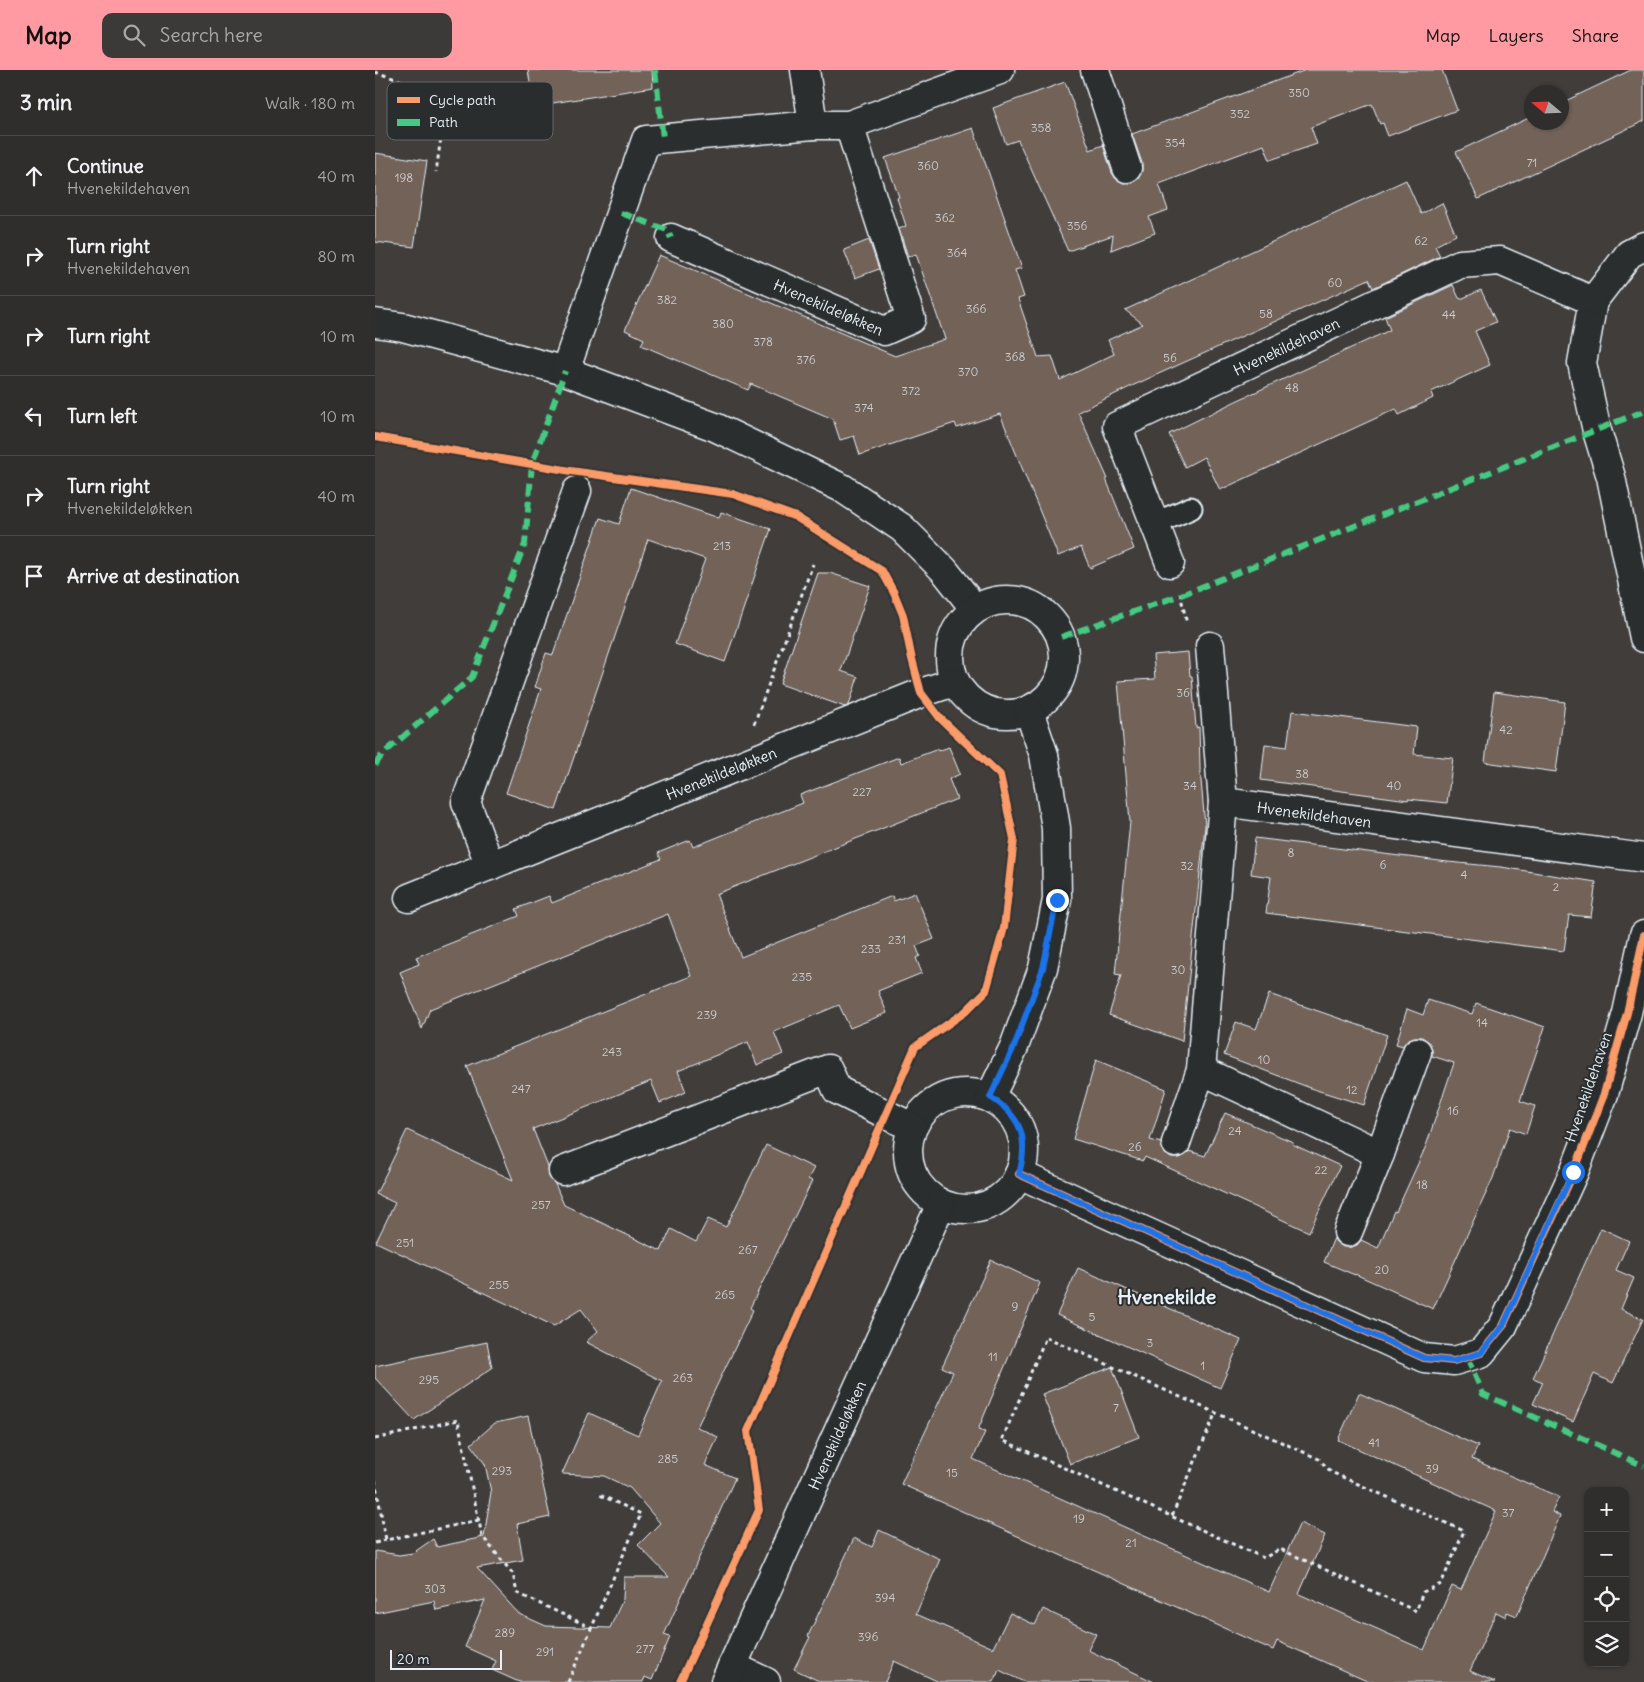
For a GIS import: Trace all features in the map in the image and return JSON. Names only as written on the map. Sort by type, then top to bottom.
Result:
[{"type":"street","points":[[805,70],[813,125]]},
{"type":"street","points":[[565,371],[646,140],[813,125],[849,124],[1000,70]]},
{"type":"street","points":[[1095,70],[1127,168]]},
{"type":"street","name":"Hvenekildeløkken","points":[[671,238],[884,331],[911,319],[849,124]]},
{"type":"street","points":[[1644,246],[1629,254],[1593,301],[1582,363],[1597,431],[1611,477],[1644,638]]},
{"type":"street","name":"Hvenekildehaven","points":[[1170,564],[1117,426],[1460,264],[1500,260],[1593,301]]},
{"type":"street","points":[[375,323],[403,327],[565,371],[715,427],[842,488],[902,528],[944,570],[975,609]]},
{"type":"street","points":[[490,866],[466,802],[577,492]]},
{"type":"street","points":[[1008,600],[1025,602],[1040,610],[1053,622],[1061,637],[1065,655],[1063,672],[1055,688],[1044,702],[1029,710],[1011,715],[994,714],[978,707],[964,696],[954,682],[950,666],[950,650],[954,634],[963,620],[975,609],[990,602],[1008,600]]},
{"type":"street","points":[[1176,1143],[1201,1070],[1223,802],[1211,646]]},
{"type":"street","name":"Hvenekildeløkken","points":[[409,898],[954,682]]},
{"type":"street","points":[[990,1097],[1014,1047],[1043,968],[1057,900],[1056,828],[1044,755],[1029,710]]},
{"type":"street","name":"Hvenekildehaven","points":[[1223,802],[1644,858]]},
{"type":"street","name":"Hvenekildehaven","points":[[1019,1174],[1424,1358],[1454,1361],[1481,1353],[1503,1326],[1577,1163],[1603,1094],[1627,1013],[1644,935]]},
{"type":"street","points":[[1348,1232],[1380,1154],[1417,1052]]},
{"type":"street","points":[[563,1171],[828,1069],[837,1090],[912,1127]]},
{"type":"street","points":[[1201,1070],[1380,1154]]},
{"type":"street","points":[[972,1092],[990,1097],[1005,1107],[1016,1121],[1023,1138],[1024,1157],[1019,1174],[1009,1190],[995,1202],[977,1208],[958,1209],[941,1204],[926,1194],[915,1179],[908,1162],[908,1144],[912,1127],[922,1112],[937,1100],[954,1093],[972,1092]]},
{"type":"street","name":"Hvenekildeløkken","points":[[767,1682],[729,1674],[941,1204]]},
{"type":"lane","points":[[1154,524],[1191,508]]},
{"type":"path","points":[[375,72],[405,82]]},
{"type":"path","points":[[435,172],[440,140]]},
{"type":"path","points":[[761,758],[752,730],[813,564]]},
{"type":"path","points":[[1170,564],[1181,595],[1191,641],[1211,646]]},
{"type":"path","points":[[1046,1337],[1319,1459],[1331,1472],[1463,1531],[1441,1584],[1423,1592],[1416,1611],[1280,1548],[1264,1558],[1172,1516],[1002,1440],[1046,1337]]},
{"type":"path","points":[[1172,1516],[1216,1412]]},
{"type":"path","points":[[375,1439],[458,1420],[481,1536],[513,1574],[517,1593],[592,1628]]},
{"type":"path","points":[[375,1480],[386,1540]]},
{"type":"path","points":[[568,1682],[641,1514],[598,1494]]},
{"type":"path","points":[[375,1543],[479,1520]]},
{"type":"building","points":[[528,70],[652,70],[653,87],[553,103],[553,82],[530,82]]},
{"type":"building","points":[[1306,70],[1442,70],[1457,110],[1388,136],[1383,123],[1380,124],[1372,104],[1311,127],[1317,144],[1270,160],[1264,145],[1159,184],[1168,210],[1149,217],[1155,233],[1111,250],[1113,235],[1068,251],[1018,140],[1006,144],[993,108],[1065,82],[1090,150],[1103,145],[1112,173],[1116,179],[1123,183],[1131,183],[1138,179],[1142,171],[1142,163],[1132,134]]},
{"type":"building","points":[[1631,70],[1644,70],[1644,121],[1478,199],[1456,152],[1524,120],[1524,130],[1569,130],[1569,99]]},
{"type":"building","points":[[973,128],[1022,268],[1015,270],[1024,297],[1018,299],[1038,357],[1052,356],[1060,380],[1114,354],[1108,340],[1143,324],[1125,310],[1406,180],[1421,214],[1442,203],[1456,235],[1435,246],[1440,256],[1373,288],[1369,279],[1078,412],[1108,479],[1106,479],[1134,549],[1090,568],[1081,547],[1058,556],[1000,414],[957,428],[955,423],[860,455],[854,436],[840,440],[833,419],[751,384],[748,390],[641,345],[644,339],[625,330],[659,255],[895,356],[945,339],[916,254],[908,257],[899,229],[906,226],[897,198],[899,197],[885,158]]},
{"type":"building","points":[[375,153],[427,161],[414,247],[375,242]]},
{"type":"building","points":[[869,240],[879,269],[855,278],[844,250]]},
{"type":"building","points":[[1453,285],[1461,299],[1481,290],[1496,322],[1475,331],[1490,365],[1431,392],[1433,398],[1399,415],[1396,409],[1220,490],[1204,457],[1185,467],[1169,434],[1390,330],[1385,317]]},
{"type":"building","points":[[631,488],[719,518],[721,512],[771,529],[725,662],[675,644],[705,559],[648,539],[556,810],[506,793],[541,689],[535,687],[546,653],[553,655],[600,518],[619,524]]},
{"type":"building","points":[[818,573],[830,573],[870,586],[841,671],[858,677],[849,705],[845,707],[780,684]]},
{"type":"building","points":[[1188,652],[1196,728],[1199,727],[1200,769],[1205,826],[1182,1041],[1109,1015],[1121,975],[1115,974],[1130,822],[1118,681],[1155,679],[1153,655]]},
{"type":"building","points":[[1494,692],[1565,702],[1556,772],[1485,762]]},
{"type":"building","points":[[1292,711],[1417,727],[1414,754],[1453,758],[1447,803],[1408,800],[1261,780],[1265,744],[1287,747]]},
{"type":"building","points":[[949,747],[960,774],[949,779],[957,799],[716,894],[741,957],[892,896],[894,901],[915,893],[934,939],[916,946],[920,956],[916,958],[922,973],[878,991],[887,1013],[850,1028],[839,1005],[774,1032],[783,1054],[757,1065],[748,1042],[678,1071],[686,1092],[660,1103],[651,1081],[533,1129],[548,1167],[549,1177],[555,1184],[564,1205],[661,1251],[671,1229],[696,1242],[708,1219],[726,1227],[766,1145],[814,1168],[808,1179],[812,1181],[750,1308],[753,1310],[697,1427],[718,1437],[705,1465],[735,1478],[664,1635],[670,1637],[652,1680],[645,1677],[643,1682],[519,1682],[492,1670],[496,1661],[465,1647],[485,1600],[436,1610],[434,1601],[375,1613],[375,1551],[399,1555],[413,1553],[433,1539],[437,1547],[484,1537],[491,1492],[485,1464],[471,1444],[495,1423],[528,1416],[550,1517],[517,1524],[523,1560],[477,1568],[519,1614],[546,1626],[610,1628],[623,1599],[624,1577],[669,1577],[638,1545],[660,1523],[630,1488],[604,1476],[562,1474],[589,1413],[638,1435],[662,1381],[586,1342],[598,1331],[581,1309],[554,1326],[376,1242],[395,1203],[376,1194],[407,1130],[513,1180],[467,1066],[691,976],[668,914],[430,1009],[422,1029],[400,972],[419,964],[416,957],[519,916],[516,909],[549,896],[552,903],[661,859],[658,853],[690,840],[693,847],[803,803],[800,795],[899,757],[901,763],[938,749],[938,751]]},
{"type":"building","points":[[1255,838],[1501,867],[1596,882],[1591,917],[1569,915],[1564,951],[1266,913],[1271,877],[1251,874]]},
{"type":"building","points":[[1269,994],[1387,1035],[1364,1105],[1313,1089],[1224,1055],[1236,1022],[1256,1029]]},
{"type":"building","points":[[1428,1000],[1472,1014],[1476,1003],[1545,1027],[1520,1101],[1535,1106],[1526,1134],[1510,1128],[1493,1178],[1433,1309],[1324,1262],[1334,1238],[1343,1247],[1357,1245],[1361,1240],[1378,1248],[1426,1146],[1454,1063],[1432,1056],[1429,1042],[1422,1037],[1414,1037],[1407,1040],[1403,1046],[1396,1044],[1407,1009],[1423,1015]]},
{"type":"building","points":[[1096,1060],[1166,1089],[1150,1140],[1161,1143],[1164,1153],[1171,1158],[1179,1158],[1186,1155],[1189,1151],[1205,1156],[1225,1113],[1293,1142],[1292,1144],[1340,1166],[1309,1232],[1145,1157],[1143,1161],[1073,1139]]},
{"type":"building","points":[[1601,1228],[1629,1241],[1616,1270],[1634,1278],[1621,1309],[1643,1319],[1613,1383],[1594,1374],[1573,1422],[1533,1404],[1543,1382],[1533,1378]]},
{"type":"building","points":[[991,1260],[1040,1283],[978,1430],[985,1432],[973,1459],[1269,1592],[1300,1523],[1325,1535],[1299,1594],[1424,1650],[1452,1586],[1461,1590],[1496,1511],[1338,1440],[1359,1393],[1478,1446],[1472,1459],[1559,1497],[1552,1512],[1560,1516],[1517,1616],[1507,1612],[1506,1617],[1496,1612],[1470,1671],[1495,1682],[1369,1682],[1277,1641],[1273,1650],[901,1484],[953,1372],[942,1367]]},
{"type":"building","points":[[1078,1268],[1241,1340],[1220,1388],[1057,1315]]},
{"type":"building","points":[[487,1342],[492,1368],[414,1420],[375,1378],[375,1366]]},
{"type":"building","points":[[1112,1367],[1139,1437],[1070,1464],[1042,1394]]},
{"type":"building","points":[[879,1530],[940,1559],[916,1614],[993,1648],[1010,1613],[1035,1625],[1043,1609],[1096,1634],[1088,1650],[1154,1682],[1024,1682],[999,1670],[994,1682],[939,1682],[894,1661],[885,1682],[821,1682],[794,1669],[854,1538],[872,1547]]},
{"type":"marked path","points":[[655,70],[663,138]]},
{"type":"marked path","points":[[621,213],[667,230],[671,238]]},
{"type":"marked path","points":[[375,765],[382,755],[472,677],[525,544],[532,464],[565,371]]},
{"type":"marked path","points":[[1061,637],[1181,595],[1644,411]]},
{"type":"marked path","points":[[1467,1357],[1483,1394],[1644,1466]]},
{"type":"cycle path","points":[[375,437],[571,471],[733,494],[796,517],[882,571],[903,615],[921,693],[940,718],[1000,775],[1014,839],[1004,928],[986,991],[965,1012],[915,1047],[748,1431],[759,1510],[680,1682]]},
{"type":"cycle path","points":[[1019,1174],[1424,1358],[1454,1361],[1481,1353],[1503,1326],[1574,1172],[1604,1094],[1627,1013],[1644,935]]},
{"type":"district","name":"Hvenekilde","points":[[1167,1296]]},
{"type":"route","points":[[1057,900],[1043,968],[1014,1047],[990,1097],[1005,1107],[1016,1121],[1023,1138],[1024,1157],[1019,1174],[1424,1358],[1454,1361],[1481,1353],[1503,1326],[1573,1172]]}]
